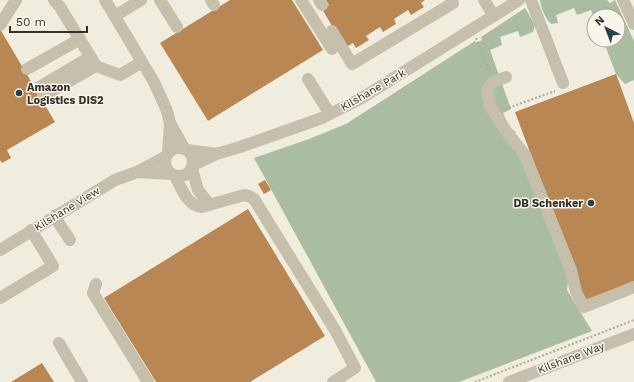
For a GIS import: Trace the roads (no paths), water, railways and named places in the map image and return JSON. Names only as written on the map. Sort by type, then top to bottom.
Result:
[{"type":"street","points":[[54,0],[60,7],[93,62],[120,75],[142,62]]},
{"type":"street","points":[[105,0],[161,95],[167,110],[170,123],[166,166],[183,192],[192,203],[198,207],[244,195],[254,199],[335,330],[355,368],[333,382]]},
{"type":"street","points":[[115,16],[141,0]]},
{"type":"street","points":[[160,0],[177,27]]},
{"type":"street","points":[[302,0],[332,49]]},
{"type":"street","points":[[332,31],[352,64],[453,3],[452,0]]},
{"type":"street","points":[[484,0],[494,16]]},
{"type":"street","name":"Kilshane Park","points":[[192,167],[216,154],[240,148],[330,114],[360,99],[519,0]]},
{"type":"street","points":[[531,0],[563,83]]},
{"type":"street","points":[[623,0],[634,24]]},
{"type":"street","points":[[0,11],[15,2]]},
{"type":"street","points":[[0,25],[15,2]]},
{"type":"street","points":[[27,69],[80,39]]},
{"type":"street","points":[[40,92],[93,62]]},
{"type":"street","points":[[506,77],[493,82],[487,90],[490,106],[506,131],[525,155],[571,270],[576,292],[584,307],[634,287]]},
{"type":"street","points":[[308,79],[330,114]]},
{"type":"street","points":[[170,123],[192,156],[192,167],[198,190],[209,204]]},
{"type":"street","points":[[167,155],[175,148],[186,149]]},
{"type":"street","name":"Kilshane Park","points":[[186,149],[216,154]]},
{"type":"street","name":"Kilshane View","points":[[2,245],[31,230],[115,180],[136,172],[167,155]]},
{"type":"street","points":[[173,175],[184,175],[192,167]]},
{"type":"street","name":"Kilshane View","points":[[136,172],[173,175]]},
{"type":"street","points":[[54,216],[70,240]]},
{"type":"street","points":[[0,298],[53,266],[31,230]]},
{"type":"street","points":[[96,284],[93,293],[148,382]]},
{"type":"street","name":"Kilshane Way","points":[[508,382],[634,334]]},
{"type":"street","points":[[59,343],[82,382]]},
{"type":"place","name":"Amazon Logistics DIS2","points":[[19,93]]},
{"type":"place","name":"DB Schenker","points":[[591,203]]}]
